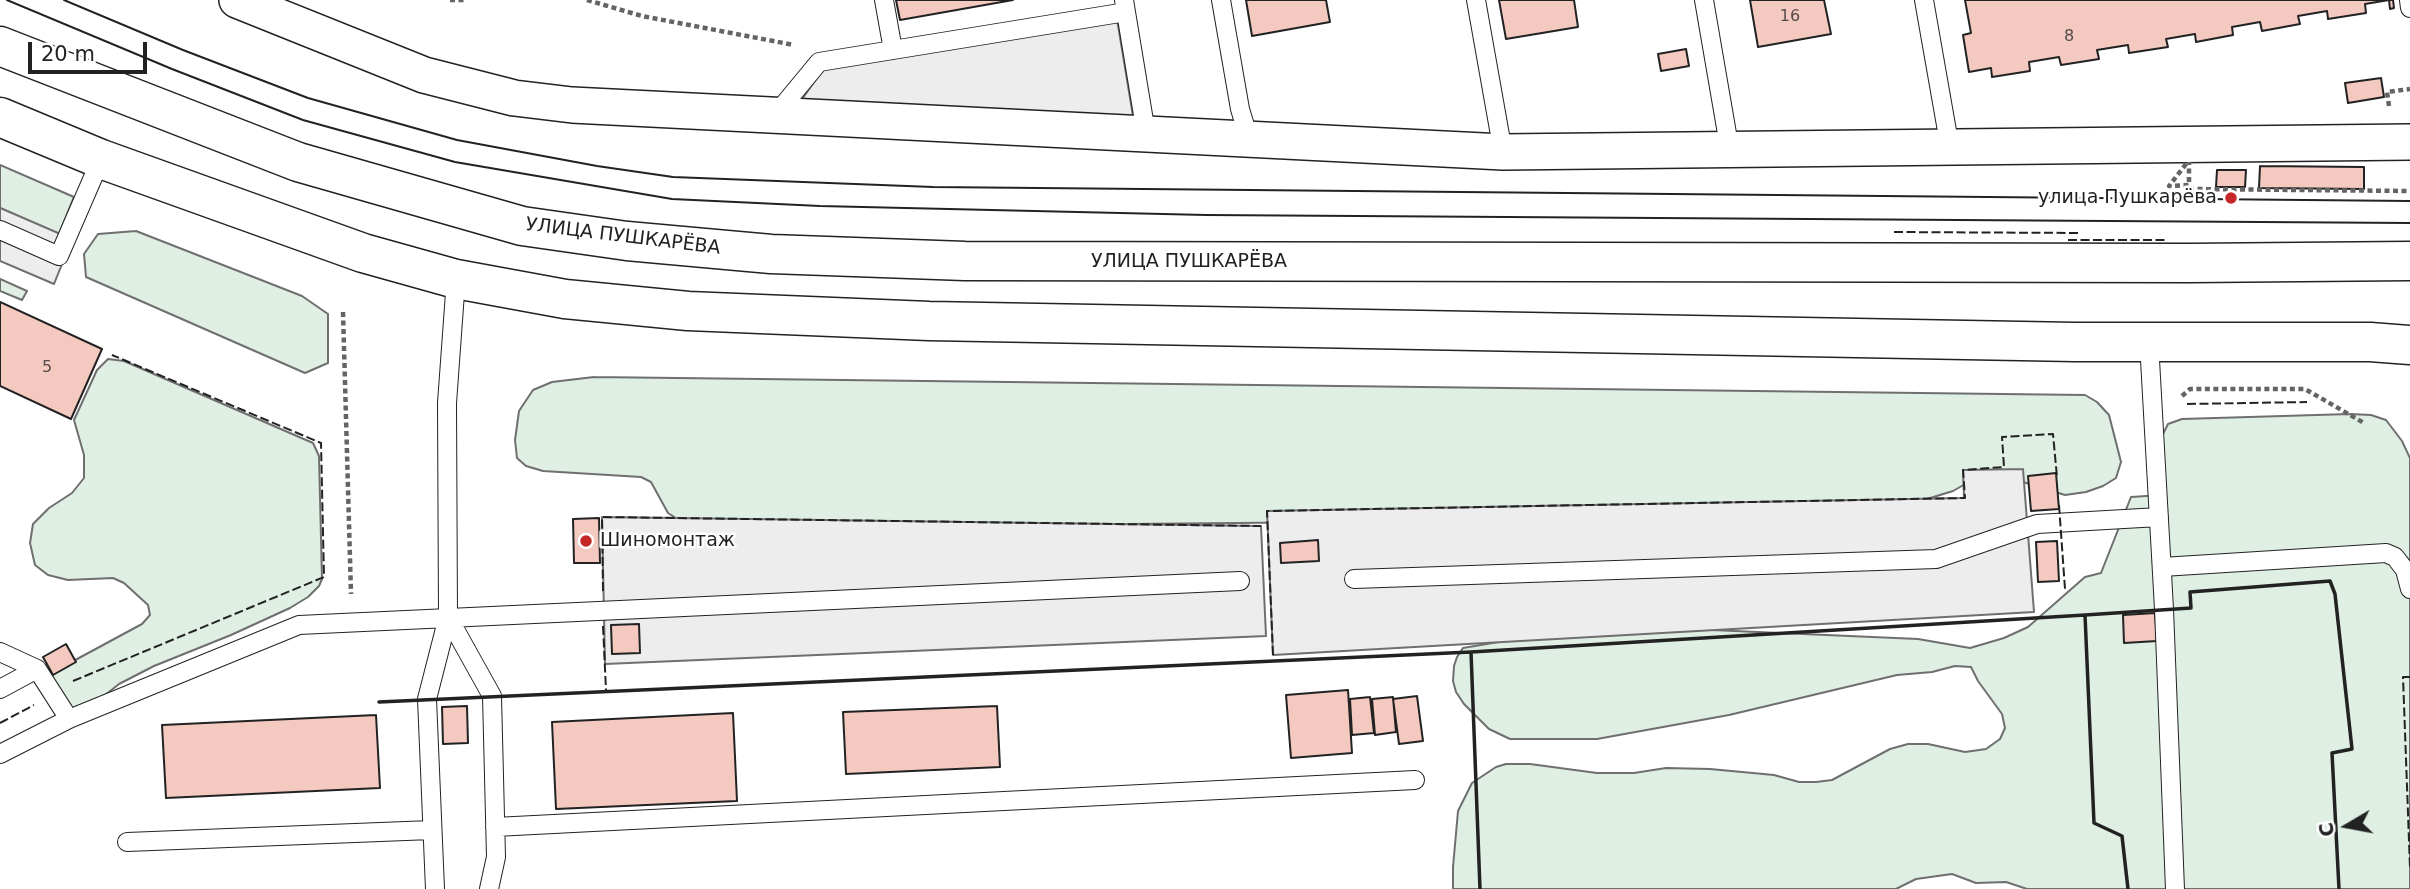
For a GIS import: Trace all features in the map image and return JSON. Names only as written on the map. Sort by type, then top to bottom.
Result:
[{"type":"main road","name":"УЛИЦА ПУШКАРЁВА","points":[[0,46],[298,162],[522,226],[627,241],[771,254],[1007,261],[2410,261]]},
{"type":"main road","points":[[0,117],[101,159],[363,253],[456,279],[565,299],[688,312],[929,321],[2149,342],[2370,342],[2410,345]]},
{"type":"street","points":[[237,0],[425,75],[514,98],[572,105],[1503,152],[2410,142]]},
{"type":"lane","points":[[884,0],[893,50]]},
{"type":"lane","points":[[1221,0],[1240,108],[1249,139]]},
{"type":"lane","points":[[1476,0],[1503,152]]},
{"type":"lane","points":[[1704,0],[1730,151]]},
{"type":"lane","points":[[1924,0],[1950,148]]},
{"type":"lane","points":[[2409,0],[2410,8]]},
{"type":"lane","points":[[776,114],[818,62],[1125,6],[1146,133]]},
{"type":"lane","points":[[0,230],[59,256],[101,159]]},
{"type":"lane","points":[[435,889],[427,699],[448,617],[447,403],[456,279]]},
{"type":"lane","points":[[2149,342],[2162,567],[2175,889]]},
{"type":"lane","points":[[1354,579],[1936,559],[2037,524],[2159,517]]},
{"type":"lane","points":[[2162,567],[2386,553],[2395,558],[2405,570],[2410,589]]},
{"type":"lane","points":[[0,754],[69,719],[299,625],[1240,581]]},
{"type":"lane","points":[[448,617],[492,696],[496,858],[489,889]]},
{"type":"lane","points":[[0,652],[37,669],[69,719]]},
{"type":"lane","points":[[0,690],[37,669]]},
{"type":"lane","points":[[495,827],[1415,780]]},
{"type":"lane","points":[[127,842],[431,830]]},
{"type":"path","points":[[450,0],[466,0]]},
{"type":"path","points":[[586,0],[642,16],[804,47],[818,62]]},
{"type":"path","points":[[2389,111],[2387,92],[2410,89]]},
{"type":"path","points":[[2189,189],[2410,191]]},
{"type":"path","points":[[344,312],[352,622]]},
{"type":"path","points":[[2154,424],[2190,389],[2305,389],[2364,423]]},
{"type":"green space","points":[[0,165],[74,197],[59,234],[0,208]]},
{"type":"green space","points":[[136,231],[302,296],[328,314],[328,363],[305,373],[86,277],[84,254],[98,234]]},
{"type":"green space","points":[[0,279],[27,291],[22,300],[0,291]]},
{"type":"green space","points":[[108,359],[124,361],[313,443],[319,456],[322,579],[308,597],[290,608],[154,666],[119,684],[95,703],[74,714],[48,680],[53,672],[142,624],[150,615],[148,605],[124,583],[113,578],[68,580],[48,575],[35,565],[30,543],[33,524],[49,508],[72,493],[84,478],[84,455],[74,420],[97,370]]},
{"type":"green space","points":[[594,377],[2085,395],[2097,402],[2109,415],[2121,462],[2116,478],[2086,492],[2065,495],[2010,478],[1974,479],[1953,491],[1914,503],[1342,522],[702,528],[682,522],[668,513],[651,482],[641,477],[543,471],[526,466],[517,458],[515,440],[519,411],[533,390],[552,382]]},
{"type":"green space","points":[[2371,415],[2386,420],[2402,441],[2410,458],[2410,889],[2027,889],[2006,882],[1976,883],[1952,874],[1916,879],[1896,889],[1453,889],[1458,811],[1472,783],[1496,767],[1506,764],[1530,764],[1597,773],[1634,773],[1666,768],[1710,769],[1816,782],[1832,780],[1890,749],[1908,744],[1928,744],[1965,752],[1986,749],[2000,739],[2005,728],[2002,714],[1971,667],[1955,666],[1932,672],[1897,675],[1729,715],[1597,739],[1510,739],[1489,729],[1456,692],[1453,681],[1454,666],[1463,648],[1575,629],[1643,627],[1918,639],[1970,648],[2004,638],[2028,627],[2085,577],[2101,573],[2131,497],[2162,495],[2163,434],[2168,424],[2182,419]]},
{"type":"shaded area","points":[[1117,19],[1133,116],[800,102],[827,64]]},
{"type":"shaded area","points":[[0,208],[72,239],[54,284],[0,261]]},
{"type":"shaded area","points":[[2023,469],[2034,612],[1273,655],[1267,511],[1964,498],[1963,470]]},
{"type":"shaded area","points":[[602,517],[1261,526],[1266,636],[605,664]]},
{"type":"building","points":[[896,0],[1013,0],[900,20]]},
{"type":"building","points":[[1246,0],[1326,0],[1330,22],[1252,36]]},
{"type":"building","points":[[1499,0],[1574,0],[1578,27],[1506,39]]},
{"type":"building","points":[[1750,0],[1824,0],[1831,34],[1758,47]]},
{"type":"building","points":[[1965,0],[2389,0],[2365,4],[2366,13],[2328,19],[2327,11],[2298,16],[2300,24],[2262,31],[2260,22],[2232,27],[2233,35],[2196,42],[2195,34],[2166,39],[2168,47],[2129,53],[2128,45],[2097,50],[2099,59],[2061,65],[2059,57],[2029,62],[2030,71],[1992,77],[1991,68],[1969,72],[1963,35],[1971,33]]},
{"type":"building","points":[[2389,0],[2393,0],[2394,8],[2390,9]]},
{"type":"building","points":[[1686,49],[1689,66],[1661,71],[1658,54]]},
{"type":"building","points":[[2381,78],[2384,97],[2348,103],[2345,83]]},
{"type":"building","points":[[2260,166],[2364,167],[2364,189],[2259,188]]},
{"type":"building","points":[[2217,170],[2246,170],[2245,187],[2216,187]]},
{"type":"building","points":[[0,302],[102,349],[71,419],[0,386]]},
{"type":"building","points":[[2056,473],[2059,509],[2031,511],[2028,476]]},
{"type":"building","name":"Шиномонтаж","points":[[599,518],[600,563],[574,563],[573,519]]},
{"type":"building","points":[[1318,540],[1319,561],[1281,563],[1280,543]]},
{"type":"building","points":[[2057,541],[2059,581],[2038,582],[2036,542]]},
{"type":"building","points":[[2155,613],[2157,641],[2124,643],[2123,615]]},
{"type":"building","points":[[639,624],[640,653],[612,654],[611,625]]},
{"type":"building","points":[[66,644],[76,662],[53,675],[43,657]]},
{"type":"building","points":[[1348,690],[1352,753],[1291,758],[1286,695]]},
{"type":"building","points":[[1417,696],[1423,741],[1399,744],[1393,699]]},
{"type":"building","points":[[1370,697],[1374,733],[1352,735],[1350,699]]},
{"type":"building","points":[[1393,697],[1396,732],[1375,735],[1372,699]]},
{"type":"building","points":[[467,706],[468,743],[443,744],[442,707]]},
{"type":"building","points":[[997,706],[1000,767],[846,774],[843,712]]},
{"type":"building","points":[[733,713],[737,801],[556,809],[552,722]]},
{"type":"building","points":[[376,715],[380,788],[166,798],[162,725]]},
{"type":"tram line","points":[[7,0],[303,120],[455,162],[672,199],[820,206],[1206,215],[2410,223]]},
{"type":"tram line","points":[[64,0],[308,98],[457,140],[673,177],[933,187],[2410,201]]},
{"type":"fence","points":[[1894,232],[2081,233]]},
{"type":"fence","points":[[2068,240],[2167,240]]},
{"type":"fence","points":[[73,681],[324,577],[321,443],[112,355]]},
{"type":"fence","points":[[2187,404],[2307,402]]},
{"type":"fence","points":[[1273,655],[1267,511],[1965,498],[1963,470],[2004,467],[2002,437],[2053,434],[2057,477]]},
{"type":"fence","points":[[2059,505],[2065,589]]},
{"type":"fence","points":[[603,591],[602,517],[1261,526]]},
{"type":"fence","points":[[603,626],[606,690]]},
{"type":"fence","points":[[2410,677],[2403,677],[2410,868]]},
{"type":"fence","points":[[0,723],[34,705]]},
{"type":"wall","points":[[379,702],[1471,652],[2085,615],[2191,608],[2190,592],[2330,581],[2335,594],[2352,749],[2332,753],[2339,889]]},
{"type":"wall","points":[[2085,615],[2094,823],[2122,836],[2128,889]]},
{"type":"wall","points":[[1471,652],[1480,889]]},
{"type":"place","name":"улица Пушкарёва","points":[[2231,198]]},
{"type":"place","name":"Шиномонтаж","points":[[586,541]]}]
